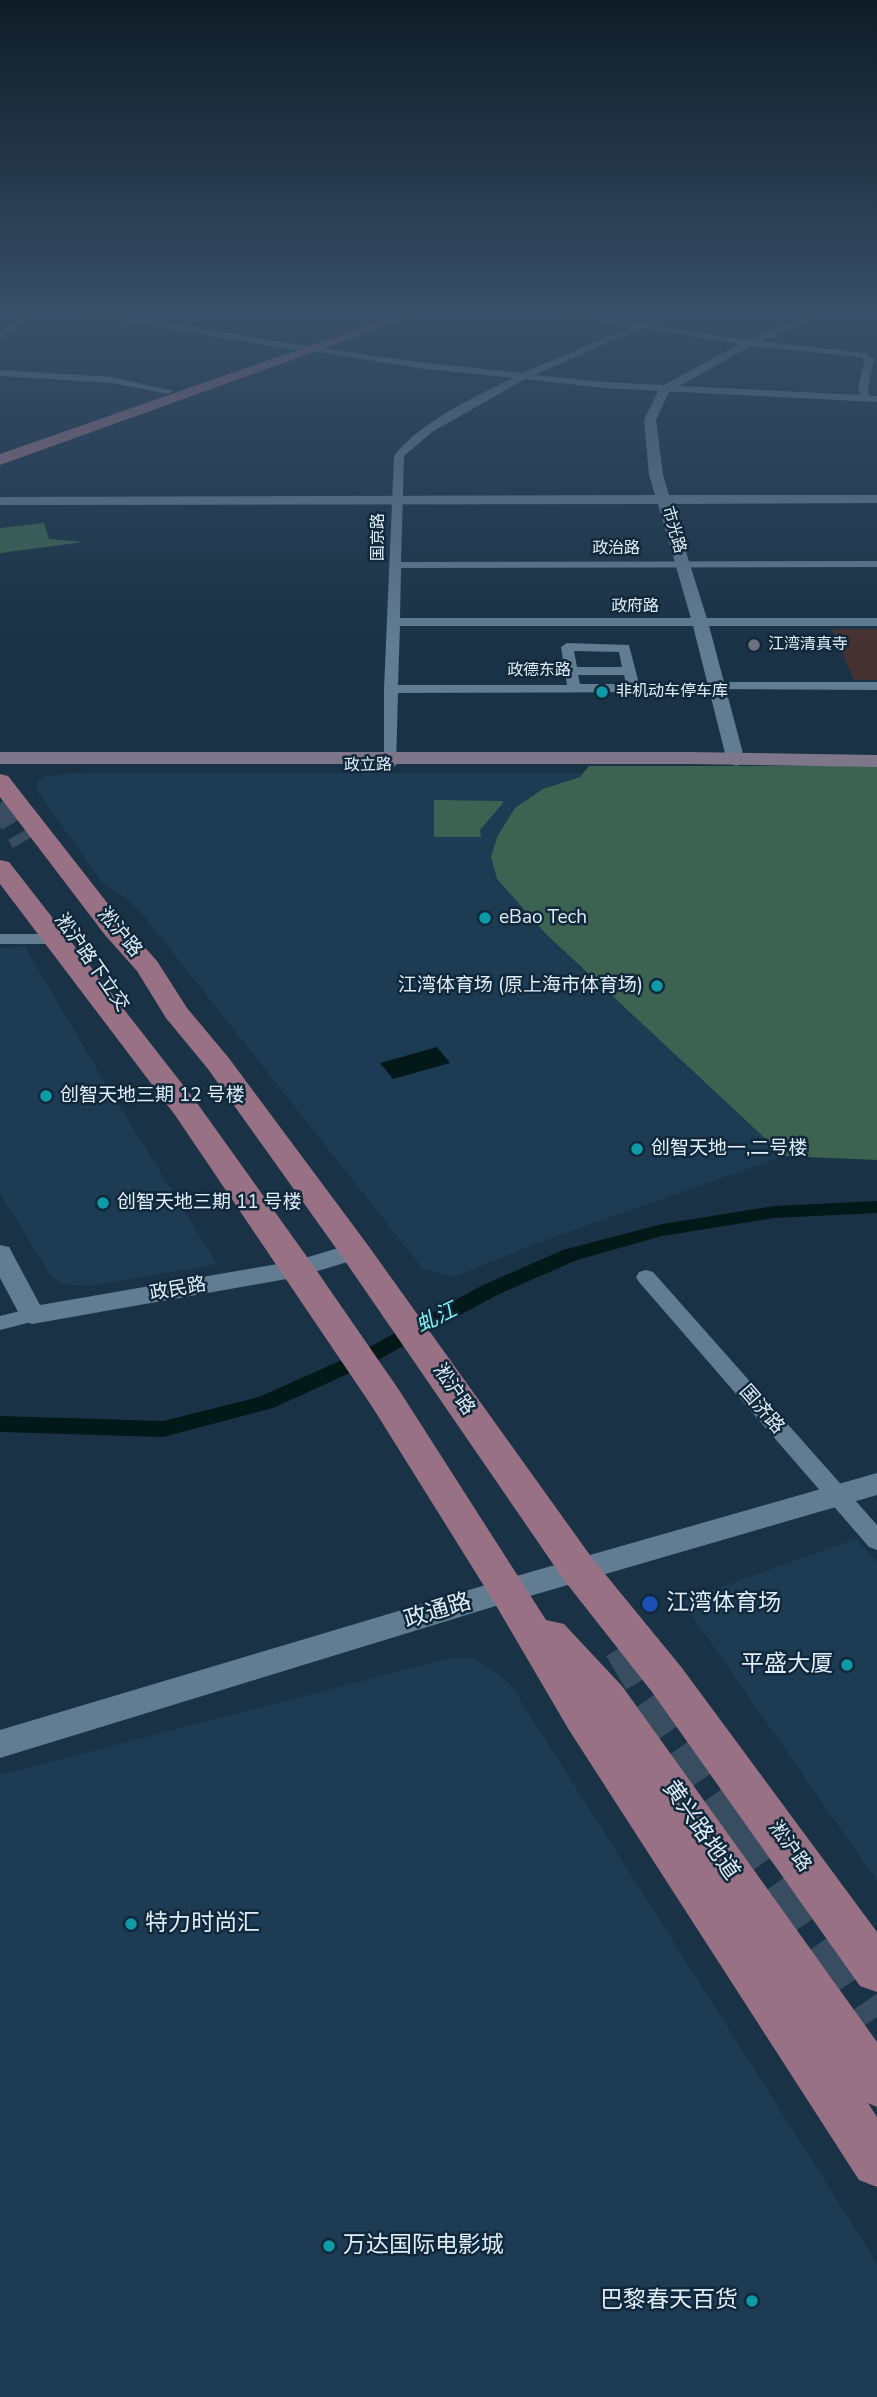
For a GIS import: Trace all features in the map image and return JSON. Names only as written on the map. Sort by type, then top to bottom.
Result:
[{"type":"main road","points":[[0,455],[80,424]]},
{"type":"main road","points":[[0,455],[95,424]]},
{"type":"main road","name":"政立路","points":[[0,758],[691,764],[736,761],[877,761]]},
{"type":"main road","name":"政立路","points":[[0,768],[388,762]]},
{"type":"main road","name":"淞沪路","points":[[0,780],[114,929],[148,967],[176,1012],[218,1063],[355,1251],[578,1569],[667,1680],[877,1969]]},
{"type":"main road","points":[[10,851],[55,939],[167,1085],[298,1269],[322,1318],[380,1403],[463,1554],[508,1591],[584,1718],[877,2162]]},
{"type":"main road","name":"淞沪路下立交","points":[[10,851],[98,942],[143,979],[176,1012]]},
{"type":"main road","name":"淞沪路下立交","points":[[10,851],[108,982],[167,1085]]},
{"type":"main road","name":"黄兴路地道","points":[[508,1591],[607,1698],[877,2083]]},
{"type":"street","name":"国京路","points":[[388,762],[399,456],[409,443],[439,424]]},
{"type":"street","name":"市光路","points":[[650,424],[656,475],[700,622],[736,761]]},
{"type":"street","points":[[0,500],[877,499]]},
{"type":"street","name":"政治路","points":[[397,565],[877,565]]},
{"type":"street","name":"政府路","points":[[393,622],[877,622]]},
{"type":"street","points":[[574,688],[567,648],[625,648],[633,688]]},
{"type":"street","points":[[571,671],[629,671]]},
{"type":"street","points":[[715,687],[877,686]]},
{"type":"street","name":"政德东路","points":[[390,689],[688,688]]},
{"type":"street","points":[[0,939],[55,939]]},
{"type":"street","name":"政民路","points":[[0,1323],[32,1315],[298,1269],[355,1251]]},
{"type":"street","points":[[0,1254],[32,1315]]},
{"type":"street","name":"国济路","points":[[646,1278],[877,1541]]},
{"type":"street","name":"政通路","points":[[0,1744],[53,1731],[578,1569],[877,1485]]},
{"type":"shaded area","points":[[832,629],[877,629],[877,680],[854,680]]},
{"type":"shaded area","points":[[84,773],[582,773],[580,777],[543,789],[497,837],[491,857],[497,879],[546,934],[784,1156],[537,1243],[454,1277],[423,1269],[144,916],[125,897],[103,884],[37,790],[38,781],[47,776]]},
{"type":"shaded area","points":[[25,947],[217,1264],[89,1286],[62,1284],[51,1276],[0,1193],[0,948]]},
{"type":"shaded area","points":[[437,1047],[450,1063],[393,1079],[380,1063]]},
{"type":"shaded area","points":[[856,1539],[877,1562],[877,1881],[682,1601]]},
{"type":"shaded area","points":[[451,1658],[472,1658],[501,1676],[512,1687],[877,2263],[877,2397],[0,2397],[0,1775]]},
{"type":"green space","points":[[44,523],[49,539],[84,542],[0,553],[0,528]]},
{"type":"green space","points":[[589,766],[877,766],[877,1160],[784,1156],[546,934],[497,879],[491,857],[497,837],[515,808],[543,789],[580,777]]},
{"type":"green space","points":[[434,800],[503,803],[480,830],[481,837],[434,837]]},
{"type":"waterway","name":"虬江","points":[[0,1424],[163,1429],[265,1403],[369,1356],[490,1290],[570,1255],[662,1230],[774,1212],[877,1207]]},
{"type":"tunnel","points":[[0,803],[23,842]]},
{"type":"tunnel","points":[[623,1646],[652,1695],[740,1821]]},
{"type":"tunnel","points":[[739,1819],[877,2017]]},
{"type":"place","name":"江湾清真寺","points":[[754,645]]},
{"type":"place","name":"非机动车停车库","points":[[602,692]]},
{"type":"place","name":"eBao Tech","points":[[485,918]]},
{"type":"place","name":"江湾体育场 (原上海市体育场)","points":[[657,986]]},
{"type":"place","name":"创智天地三期 12 号楼","points":[[46,1096]]},
{"type":"place","name":"创智天地一,二号楼","points":[[637,1149]]},
{"type":"place","name":"创智天地三期 11 号楼","points":[[103,1203]]},
{"type":"place","name":"江湾体育场","points":[[650,1604]]},
{"type":"place","name":"平盛大厦","points":[[847,1665]]},
{"type":"place","name":"特力时尚汇","points":[[131,1924]]},
{"type":"place","name":"万达国际电影城","points":[[329,2246]]},
{"type":"place","name":"巴黎春天百货","points":[[752,2301]]}]
